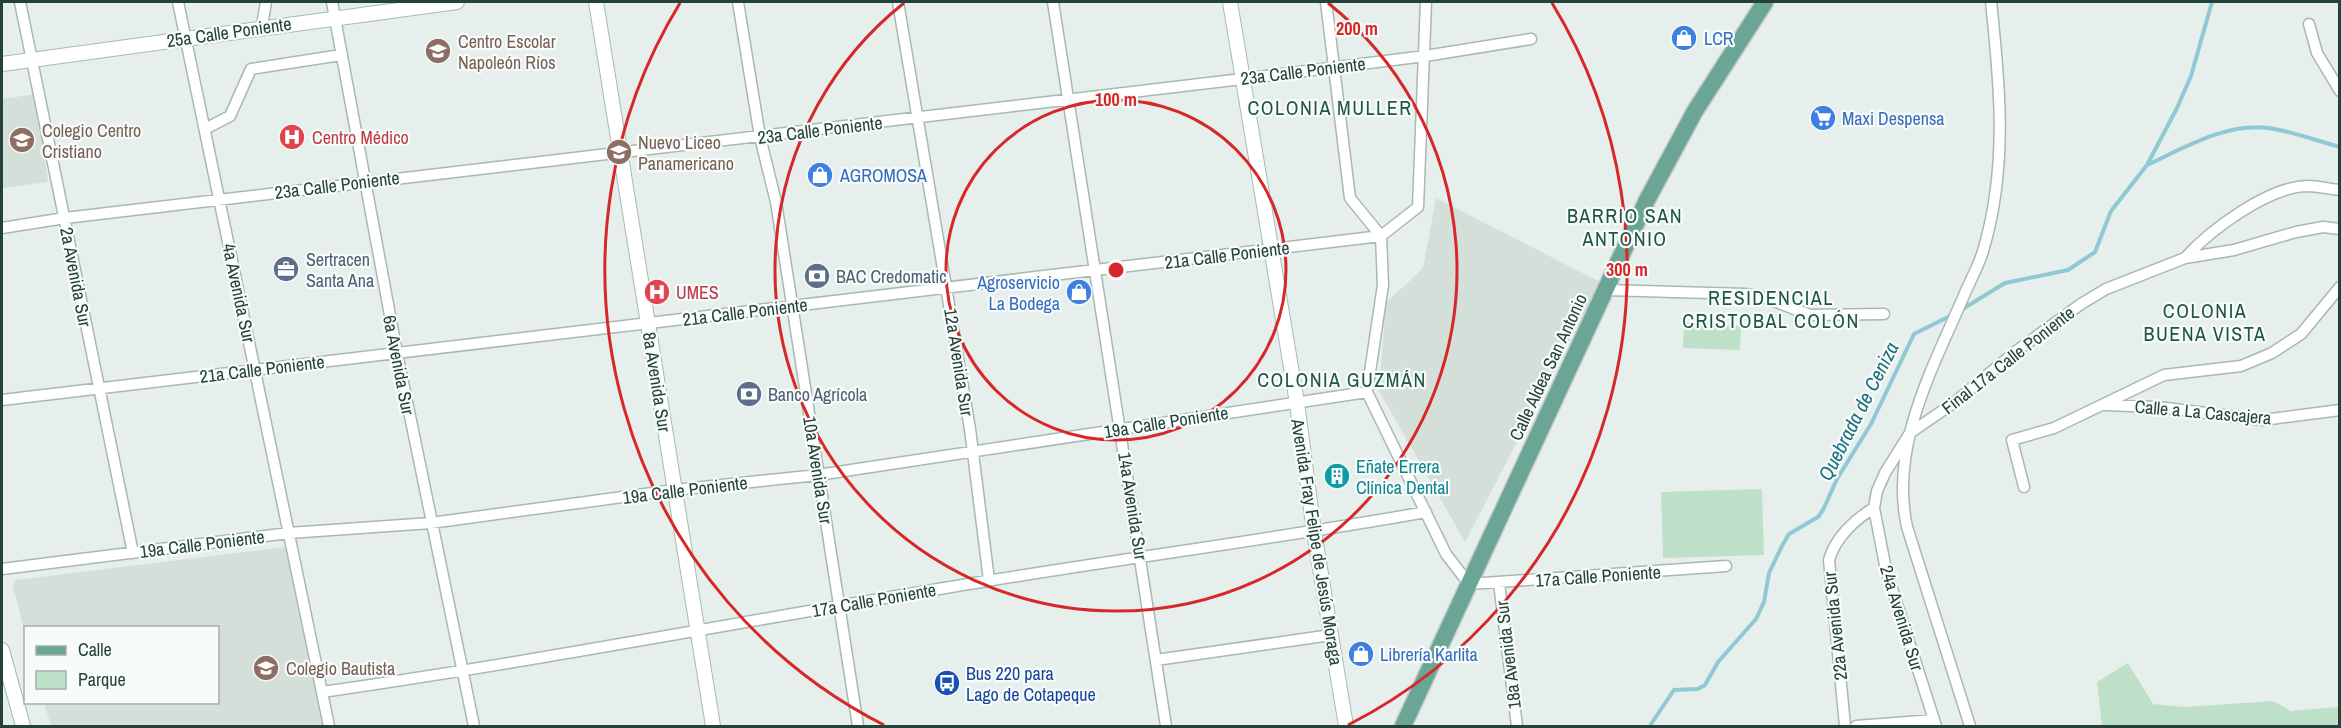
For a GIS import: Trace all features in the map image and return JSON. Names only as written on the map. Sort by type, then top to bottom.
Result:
[{"type":"main road","name":"Calle Aldea San Antonio","points":[[1403,726],[1647,200],[1695,111],[1765,2]]},
{"type":"street","name":"2a Avenida Sur","points":[[20,2],[133,553]]},
{"type":"street","name":"4a Avenida Sur","points":[[178,2],[329,726]]},
{"type":"street","points":[[262,26],[266,2]]},
{"type":"street","name":"6a Avenida Sur","points":[[332,2],[363,182],[474,726]]},
{"type":"street","name":"25a Calle Poniente","points":[[2,64],[262,26],[457,2]]},
{"type":"street","name":"8a Avenida Sur","points":[[596,2],[713,726]]},
{"type":"street","name":"10a Avenida Sur","points":[[738,2],[760,137],[776,202],[858,726]]},
{"type":"street","name":"12a Avenida Sur","points":[[898,2],[973,452],[989,580]]},
{"type":"street","name":"14a Avenida Sur","points":[[1053,2],[1166,726]]},
{"type":"street","name":"Avenida Fray Felipe de Jesús Moraga","points":[[1230,2],[1297,403],[1314,532],[1346,726]]},
{"type":"street","points":[[1326,2],[1350,198],[1381,236],[1383,285],[1366,392],[1446,554],[1469,584]]},
{"type":"street","points":[[1381,236],[1418,207],[1426,2]]},
{"type":"street","points":[[1970,726],[1904,512],[1906,456],[1920,397],[1983,252],[1993,211],[2002,126],[1991,2]]},
{"type":"street","points":[[2309,24],[2317,53],[2340,91]]},
{"type":"street","name":"23a Calle Poniente","points":[[2,228],[220,199],[1242,79],[1425,56],[1531,39]]},
{"type":"street","points":[[205,129],[230,116],[251,69],[341,55]]},
{"type":"street","points":[[2185,258],[2219,226],[2272,196],[2309,186],[2340,190]]},
{"type":"street","name":"Final 17a Calle Poniente","points":[[1874,508],[1877,491],[1885,473],[1910,433],[2093,296],[2154,268],[2185,258],[2234,250],[2296,232],[2323,227],[2340,229]]},
{"type":"street","name":"21a Calle Poniente","points":[[2,400],[1381,236]]},
{"type":"street","points":[[2024,487],[2012,441],[2054,428],[2164,375],[2241,366],[2272,353],[2301,334],[2340,287]]},
{"type":"street","points":[[1606,290],[1756,296],[1810,315],[1884,314]]},
{"type":"street","name":"19a Calle Poniente","points":[[2,569],[289,533],[431,523],[674,490],[818,475],[1366,392]]},
{"type":"street","name":"Calle a La Cascajera","points":[[2102,404],[2263,420],[2340,410]]},
{"type":"street","name":"24a Avenida Sur","points":[[1874,508],[1886,570],[1935,723]]},
{"type":"street","name":"22a Avenida Sur","points":[[1845,726],[1829,560],[1832,550],[1859,517],[1874,508]]},
{"type":"street","name":"17a Calle Poniente","points":[[322,692],[463,672],[697,629],[989,580],[1314,532],[1426,512]]},
{"type":"street","name":"17a Calle Poniente","points":[[1469,584],[1726,566]]},
{"type":"street","name":"18a Avenida Sur","points":[[1499,583],[1517,726]]},
{"type":"street","points":[[1156,660],[1331,635]]},
{"type":"street","points":[[2,650],[23,726]]},
{"type":"street","points":[[1856,726],[1935,723]]},
{"type":"shaded area","name":"Colegio Centro Cristiano","points":[[36,94],[48,182],[2,188],[2,99]]},
{"type":"shaded area","points":[[1436,198],[1600,282],[1465,542],[1379,391],[1386,303],[1423,268]]},
{"type":"shaded area","name":"Colegio Bautista","points":[[284,547],[288,550],[326,726],[51,726],[44,704],[219,704],[219,626],[24,626],[24,629],[13,586],[15,580]]},
{"type":"green space","points":[[1684,324],[1741,326],[1740,350],[1683,348]]},
{"type":"green space","points":[[1762,489],[1764,555],[1663,558],[1661,492]]},
{"type":"green space","points":[[2128,663],[2153,704],[2185,707],[2273,701],[2291,711],[2339,707],[2339,726],[2102,726],[2097,682]]},
{"type":"waterway","name":"Quebrada de Ceniza","points":[[1961,310],[2005,283],[2068,270],[2095,252],[2111,211],[2147,165],[2177,108],[2191,76],[2212,2]]},
{"type":"waterway","points":[[2147,165],[2205,138],[2252,127],[2286,131],[2340,147]]},
{"type":"waterway","name":"Quebrada de Ceniza","points":[[1651,724],[1674,690],[1698,689],[1705,685],[1718,662],[1756,619],[1764,602],[1769,573],[1783,544],[1789,534],[1818,517],[1823,510],[1837,479],[1871,424],[1914,334],[1952,315]]},
{"type":"place","name":"LCR","points":[[1684,38]]},
{"type":"place","name":"Centro Escolar Napoleón Ríos","points":[[438,51]]},
{"type":"place","name":"Maxi Despensa","points":[[1823,118]]},
{"type":"place","name":"Centro Médico","points":[[292,137]]},
{"type":"place","name":"Colegio Centro Cristiano","points":[[22,140]]},
{"type":"place","name":"Nuevo Liceo Panamericano","points":[[619,152]]},
{"type":"place","name":"AGROMOSA","points":[[820,175]]},
{"type":"place","name":"Sertracen Santa Ana","points":[[286,269]]},
{"type":"place","name":"BAC Credomatic","points":[[817,276]]},
{"type":"place","name":"UMES","points":[[657,292]]},
{"type":"place","name":"Agroservicio La Bodega","points":[[1079,292]]},
{"type":"place","name":"Banco Agrícola","points":[[749,394]]},
{"type":"place","name":"Eñate Errera Clínica Dental","points":[[1337,476]]},
{"type":"place","name":"Librería Karlita","points":[[1361,654]]},
{"type":"place","name":"Colegio Bautista","points":[[266,668]]},
{"type":"place","name":"Bus 220 para Lago de Cotapeque","points":[[947,683]]},
{"type":"district","name":"COLONIA MULLER","points":[[1330,107]]},
{"type":"district","name":"BARRIO SAN ANTONIO","points":[[1625,226]]},
{"type":"district","name":"RESIDENCIAL CRISTOBAL COLÓN","points":[[1771,308]]},
{"type":"district","name":"COLONIA BUENA VISTA","points":[[2205,322]]},
{"type":"district","name":"COLONIA GUZMÁN","points":[[1342,379]]}]
